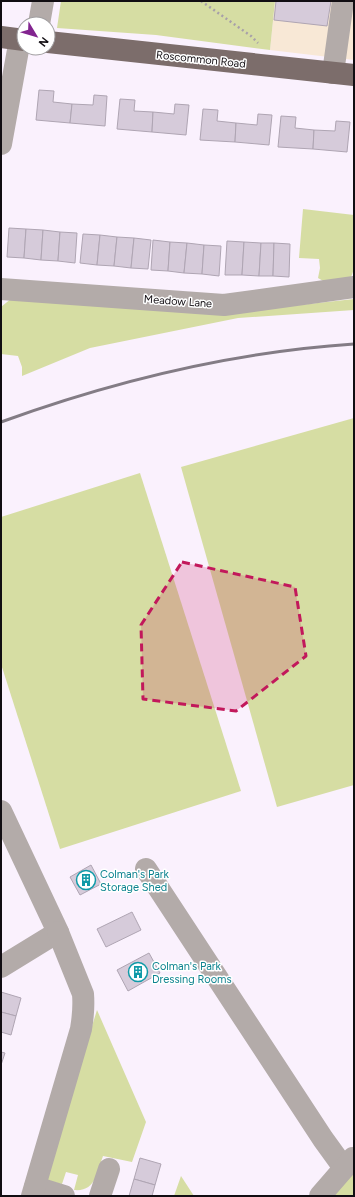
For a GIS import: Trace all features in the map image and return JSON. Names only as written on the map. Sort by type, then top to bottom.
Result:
[{"type":"main road","name":"Roscommon Road","points":[[56,43],[344,74]]},
{"type":"street","points":[[40,16],[43,1]]},
{"type":"street","points":[[343,1],[344,74]]},
{"type":"street","points":[[1,144],[15,39]]},
{"type":"street","name":"Meadow Lane","points":[[1,289],[224,304],[354,288]]},
{"type":"street","points":[[1,811],[58,932],[83,994],[84,1002],[81,1029],[34,1192],[64,1196]]},
{"type":"street","points":[[146,869],[323,1139],[349,1163],[320,1196]]},
{"type":"street","points":[[1,967],[58,932]]},
{"type":"street","points":[[100,1196],[109,1169]]},
{"type":"path","points":[[201,1],[251,36],[268,52],[278,67]]},
{"type":"highlighted area","points":[[182,562],[295,587],[306,656],[236,711],[143,699],[141,625]]},
{"type":"shaded area","points":[[275,1],[354,1],[354,60],[270,50]]},
{"type":"green space","points":[[61,1],[275,1],[270,50],[156,35],[57,28]]},
{"type":"green space","points":[[303,209],[354,215],[354,269],[350,280],[325,282],[318,278],[320,268],[319,259],[299,258]]},
{"type":"green space","points":[[12,298],[236,312],[354,299],[354,310],[238,318],[90,348],[22,376],[22,367],[18,356],[1,354],[1,307]]},
{"type":"green space","points":[[354,418],[354,785],[277,807],[181,467]]},
{"type":"green space","points":[[140,473],[241,791],[60,849],[1,664],[1,517]]},
{"type":"green space","points":[[97,1010],[146,1122],[132,1162],[103,1156],[97,1174],[91,1184],[87,1188],[74,1190],[78,1175],[66,1172],[62,1184],[49,1181],[45,1178]]},
{"type":"green space","points":[[354,1150],[354,1196],[313,1196]]},
{"type":"green space","points":[[181,1176],[194,1196],[174,1196]]},
{"type":"building","points":[[276,1],[331,1],[327,26],[274,20]]},
{"type":"building","points":[[39,90],[54,91],[53,102],[72,104],[70,123],[36,120]]},
{"type":"building","points":[[94,95],[107,96],[105,126],[70,123],[72,104],[93,105]]},
{"type":"building","points":[[120,99],[135,100],[134,111],[153,112],[152,132],[117,129]]},
{"type":"building","points":[[175,104],[189,105],[186,135],[152,132],[153,112],[174,114]]},
{"type":"building","points":[[203,109],[218,110],[217,121],[236,123],[235,142],[200,140]]},
{"type":"building","points":[[258,114],[272,115],[269,145],[235,142],[236,123],[257,125]]},
{"type":"building","points":[[281,116],[296,117],[295,128],[314,130],[313,149],[278,147]]},
{"type":"building","points":[[336,121],[350,122],[347,152],[313,149],[314,130],[335,131]]},
{"type":"building","points":[[9,228],[26,229],[24,258],[7,257]]},
{"type":"building","points":[[26,229],[43,230],[41,260],[24,258]]},
{"type":"building","points":[[43,230],[60,232],[58,261],[41,260]]},
{"type":"building","points":[[60,232],[77,233],[75,263],[58,261]]},
{"type":"building","points":[[83,234],[100,235],[97,265],[80,263]]},
{"type":"building","points":[[100,235],[117,237],[114,266],[97,265]]},
{"type":"building","points":[[117,237],[134,238],[131,268],[114,266]]},
{"type":"building","points":[[134,238],[151,240],[148,269],[131,268]]},
{"type":"building","points":[[153,240],[170,242],[168,271],[151,270]]},
{"type":"building","points":[[227,241],[244,242],[242,275],[225,275]]},
{"type":"building","points":[[170,242],[187,243],[184,273],[168,271]]},
{"type":"building","points":[[244,242],[261,243],[259,276],[242,275]]},
{"type":"building","points":[[187,243],[204,245],[202,274],[184,273]]},
{"type":"building","points":[[261,243],[274,243],[273,276],[259,276]]},
{"type":"building","points":[[274,243],[290,244],[289,277],[273,276]]},
{"type":"building","points":[[204,245],[221,246],[219,276],[202,274]]},
{"type":"building","name":"Colman's Park Storage Shed","points":[[91,865],[101,884],[80,895],[70,877]]},
{"type":"building","name":"Colman's Park Dressing Rooms","points":[[132,912],[141,930],[106,947],[97,929]]},
{"type":"building","name":"Colman's Park Dressing Rooms","points":[[149,953],[160,973],[128,991],[117,970]]},
{"type":"building","points":[[1,992],[21,998],[16,1016],[1,1012]]},
{"type":"building","points":[[1,1012],[16,1016],[11,1035],[1,1032]]},
{"type":"building","points":[[1,1052],[5,1053],[1,1065]]},
{"type":"building","points":[[140,1158],[161,1164],[155,1185],[134,1179]]},
{"type":"building","points":[[134,1179],[155,1185],[152,1196],[129,1196]]},
{"type":"railway","points":[[1,422],[44,407],[130,381],[219,361],[309,348],[354,344]]},
{"type":"place","name":"Colman's Park Storage Shed","points":[[86,880]]},
{"type":"place","name":"Colman's Park Dressing Rooms","points":[[138,972]]}]
